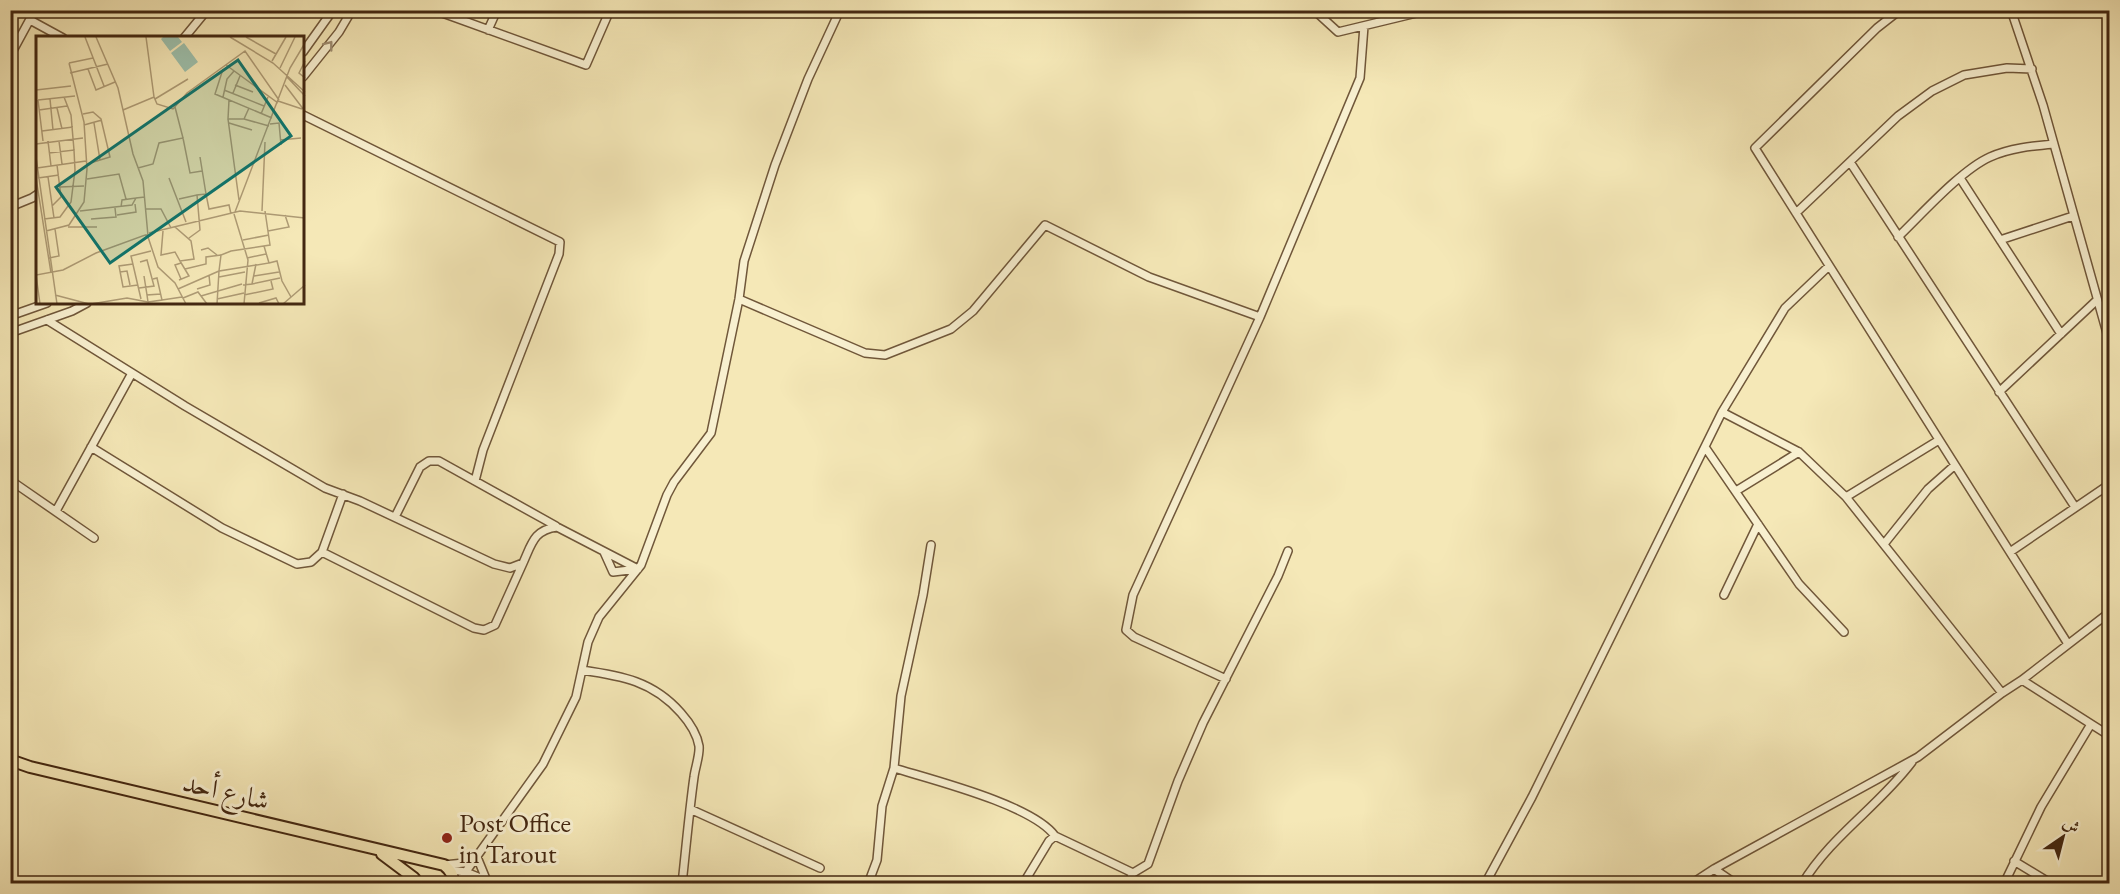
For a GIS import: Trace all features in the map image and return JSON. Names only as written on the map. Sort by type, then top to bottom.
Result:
[{"type":"main road","name":"شارع أحد","points":[[10,760],[447,867]]},
{"type":"main road","points":[[374,849],[404,869],[415,881]]},
{"type":"main road","points":[[415,881],[419,868],[432,862]]},
{"type":"main road","points":[[447,867],[455,884]]},
{"type":"street","points":[[10,56],[35,10]]},
{"type":"street","points":[[186,36],[207,10]]},
{"type":"street","points":[[304,51],[333,10]]},
{"type":"street","points":[[304,77],[339,32],[352,10]]},
{"type":"street","points":[[434,10],[586,65],[610,10]]},
{"type":"street","points":[[488,30],[497,10]]},
{"type":"street","points":[[455,884],[543,765],[576,697],[588,642],[599,618],[638,569],[674,482],[711,433],[739,299],[744,261],[775,165],[808,79],[840,10]]},
{"type":"street","points":[[1314,10],[1338,32],[1429,10]]},
{"type":"street","points":[[1900,10],[1877,28],[1755,148],[2068,644]]},
{"type":"street","points":[[2011,10],[2032,69],[2109,344]]},
{"type":"street","points":[[30,20],[59,36]]},
{"type":"street","points":[[1226,679],[1134,637],[1126,630],[1133,595],[1260,317],[1359,78],[1364,26]]},
{"type":"street","points":[[1796,213],[1898,116],[1932,91],[1964,75],[2007,68],[2032,69]]},
{"type":"street","points":[[304,115],[560,242],[559,254],[483,450],[475,481]]},
{"type":"street","points":[[1898,237],[1969,170],[1989,157],[2020,147],[2054,144]]},
{"type":"street","points":[[1850,162],[2075,507]]},
{"type":"street","points":[[1960,178],[2061,334]]},
{"type":"street","points":[[10,207],[36,195]]},
{"type":"street","points":[[2000,240],[2073,216]]},
{"type":"street","points":[[739,299],[865,353],[885,356],[951,329],[973,311],[1045,225],[1149,278],[1260,317]]},
{"type":"street","points":[[1485,884],[1532,797],[1722,412],[1785,308],[1829,266]]},
{"type":"street","points":[[2000,392],[2097,300]]},
{"type":"street","points":[[10,316],[44,304]]},
{"type":"street","points":[[10,333],[72,311],[85,304]]},
{"type":"street","points":[[47,320],[325,488],[395,517],[494,564],[510,568],[523,563]]},
{"type":"street","points":[[56,512],[132,373]]},
{"type":"street","points":[[1722,412],[1799,452],[1846,497],[2002,693]]},
{"type":"street","points":[[1846,497],[1939,440]]},
{"type":"street","points":[[92,447],[222,528],[297,564],[311,562],[321,550],[343,494]]},
{"type":"street","points":[[1705,447],[1799,584],[1844,632]]},
{"type":"street","points":[[1736,491],[1799,452]]},
{"type":"street","points":[[395,517],[420,467],[429,461],[439,461],[638,569]]},
{"type":"street","points":[[1884,544],[1928,489],[1955,465]]},
{"type":"street","points":[[10,480],[93,538]]},
{"type":"street","points":[[2010,552],[2109,484]]},
{"type":"street","points":[[1724,595],[1758,524]]},
{"type":"street","points":[[321,550],[474,628],[484,630],[495,625],[534,538],[544,529],[557,527]]},
{"type":"street","points":[[868,884],[877,860],[882,806],[894,768],[901,696],[923,595],[931,545]]},
{"type":"street","points":[[1128,884],[1133,873],[1148,864],[1178,781],[1203,723],[1278,576],[1288,551]]},
{"type":"street","points":[[604,552],[613,572],[638,569]]},
{"type":"street","points":[[1691,884],[1913,759],[2022,680],[2109,612]]},
{"type":"street","points":[[582,670],[631,679],[652,688],[673,704],[687,721],[699,747],[682,884]]},
{"type":"street","points":[[2022,680],[2109,736]]},
{"type":"street","points":[[2004,884],[2041,807],[2091,724]]},
{"type":"street","points":[[1802,884],[1830,845],[1895,784],[1913,759]]},
{"type":"street","points":[[894,768],[1012,806],[1050,829],[1055,836],[1133,873]]},
{"type":"street","points":[[690,809],[820,868]]},
{"type":"street","points":[[1023,884],[1049,841],[1055,836]]},
{"type":"street","points":[[447,867],[477,857]]},
{"type":"street","points":[[477,857],[486,879]]},
{"type":"street","points":[[2014,861],[2052,884]]},
{"type":"street","points":[[447,867],[495,884]]},
{"type":"street","points":[[1714,869],[1736,884]]},
{"type":"place","name":"Post Office in Tarout","points":[[447,838]]}]
